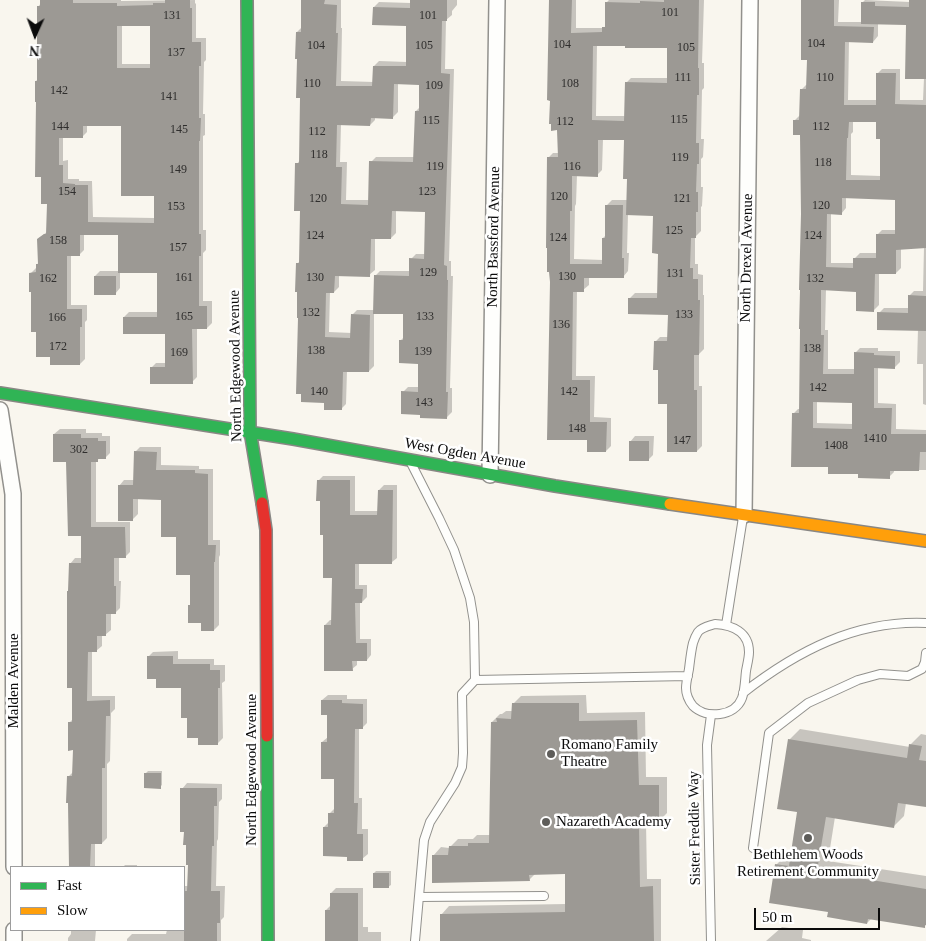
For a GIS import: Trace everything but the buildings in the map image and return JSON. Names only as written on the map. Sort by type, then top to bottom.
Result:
[{"type":"main road","name":"North Edgewood Avenue","points":[[246,0],[250,432],[266,530],[268,941]]},
{"type":"main road","name":"West Ogden Avenue","points":[[0,393],[250,432],[490,475],[926,542]]},
{"type":"street","name":"North Bassford Avenue","points":[[490,475],[497,0]]},
{"type":"street","name":"North Drexel Avenue","points":[[744,515],[750,0]]},
{"type":"street","name":"Malden Avenue","points":[[0,410],[13,494],[14,866]]},
{"type":"lane","points":[[408,459],[454,550],[470,598],[474,622],[475,680],[462,694],[462,767],[455,783],[430,822],[424,840],[415,941]]},
{"type":"lane","points":[[726,624],[744,515]]},
{"type":"lane","points":[[742,692],[769,672],[806,651],[837,637],[883,625],[912,622],[926,623]]},
{"type":"lane","points":[[715,624],[726,624],[744,636],[748,644],[749,652],[742,698],[730,710],[722,714],[711,715],[701,712],[688,699],[686,689],[693,641],[698,632],[705,627],[715,624]]},
{"type":"lane","points":[[753,848],[769,733],[808,703],[858,680],[880,674],[908,676],[922,669],[926,653]]},
{"type":"lane","points":[[475,680],[688,676]]},
{"type":"lane","name":"Sister Freddie Way","points":[[711,715],[708,745],[711,941]]},
{"type":"lane","points":[[418,897],[544,896]]},
{"type":"traffic: fast","points":[[247,0],[250,431],[262,503]]},
{"type":"traffic: fast","points":[[0,393],[293,439],[555,486],[670,504]]},
{"type":"traffic: fast","points":[[267,736],[268,941]]},
{"type":"traffic: slow","points":[[670,504],[926,541]]},
{"type":"traffic: jam","points":[[262,503],[266,530],[267,736]]},
{"type":"place","name":"Romano Family Theatre","points":[[551,754]]},
{"type":"place","name":"Nazareth Academy","points":[[546,822]]},
{"type":"place","name":"Bethlehem Woods Retirement Community","points":[[808,838]]}]
